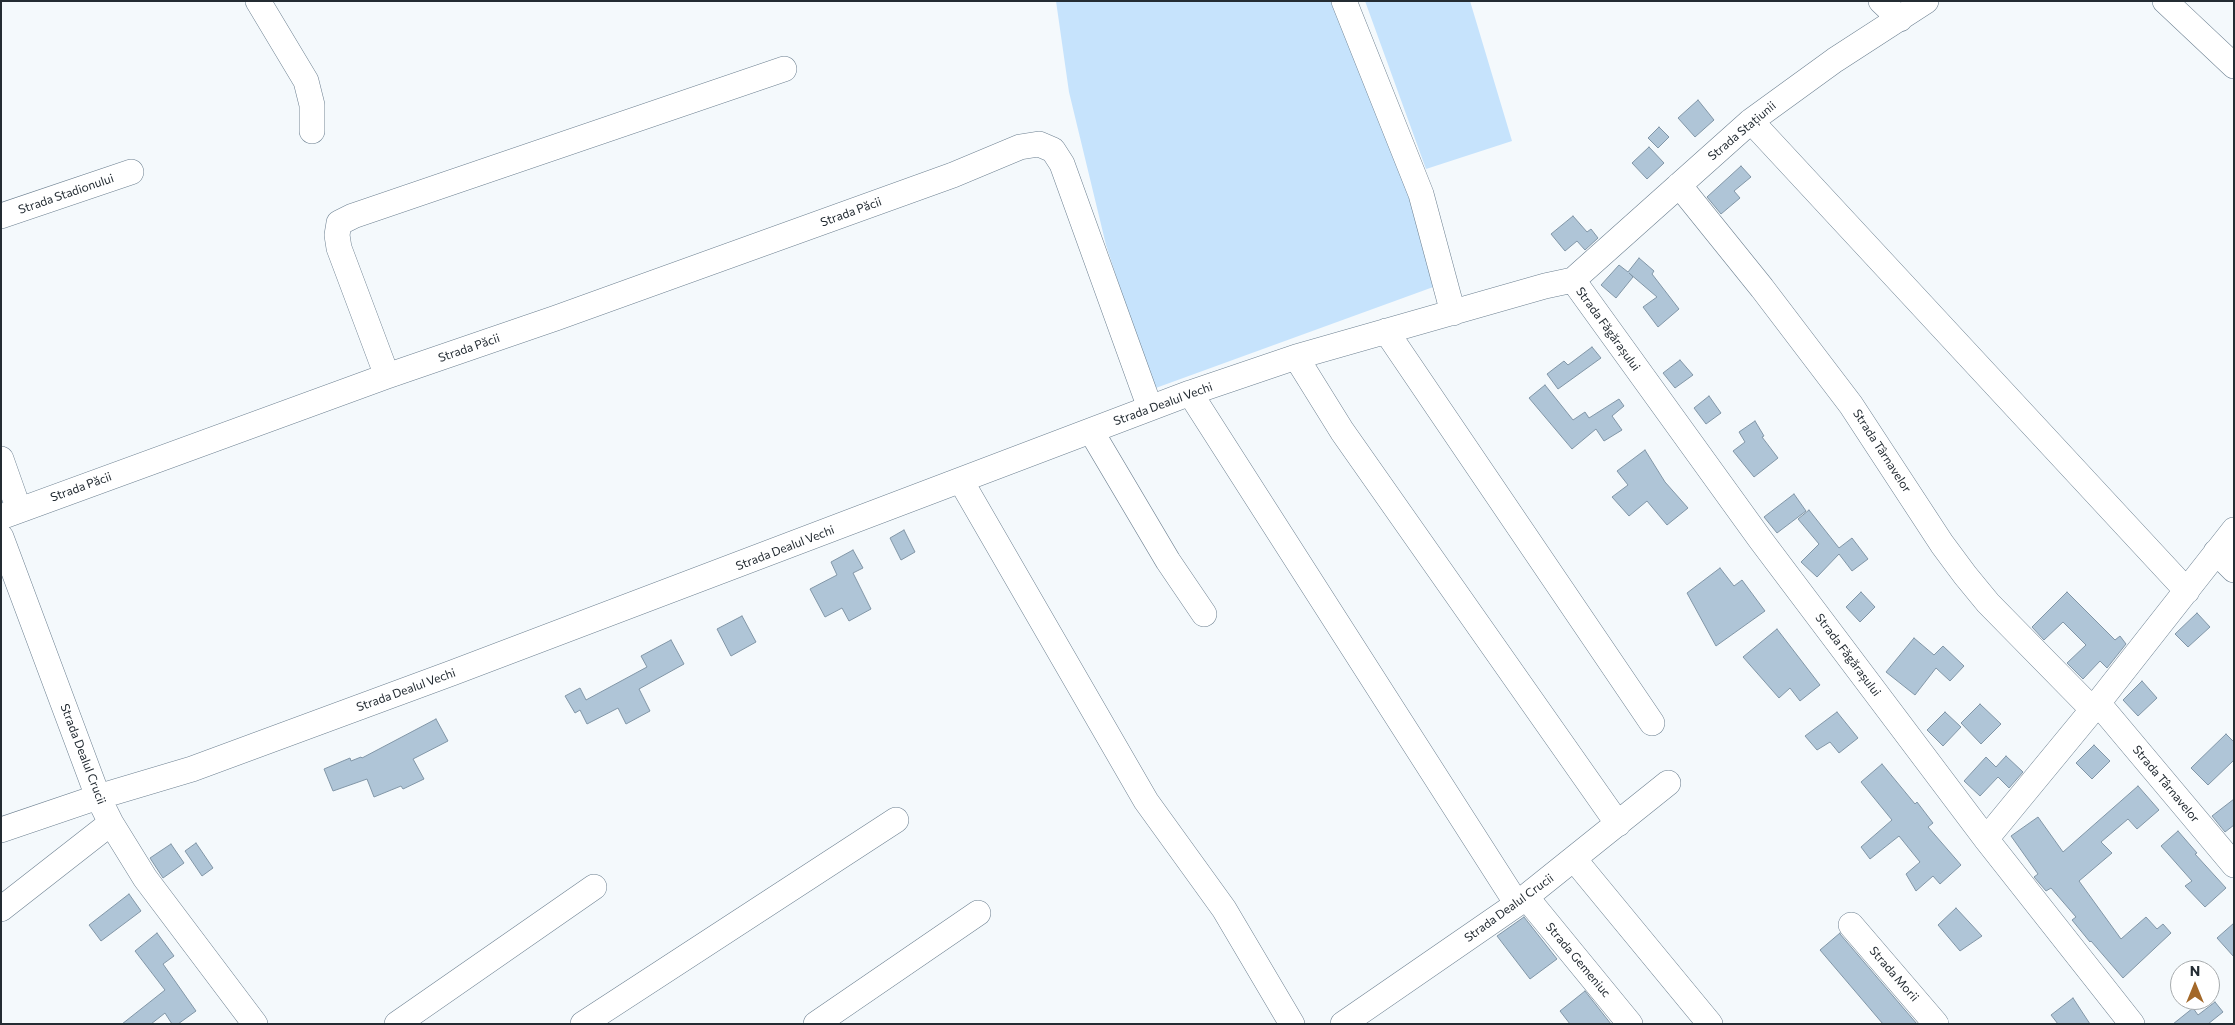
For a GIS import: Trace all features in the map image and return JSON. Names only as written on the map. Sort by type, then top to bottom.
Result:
[{"type":"street","points":[[258,1],[306,80],[312,105],[312,131]]},
{"type":"street","points":[[1344,1],[1421,194],[1453,313]]},
{"type":"street","points":[[1881,1],[1900,19]]},
{"type":"street","name":"Strada Stațiunii","points":[[1573,280],[1752,121],[1835,60],[1926,1]]},
{"type":"street","points":[[2165,1],[2234,66]]},
{"type":"street","points":[[387,376],[339,248],[337,235],[339,223],[353,216],[784,68]]},
{"type":"street","points":[[1752,121],[2187,591]]},
{"type":"street","name":"Strada Păcii","points":[[10,513],[387,376],[556,318],[953,175],[1020,147],[1039,144],[1053,150],[1062,164],[1150,408]]},
{"type":"street","name":"Strada Stadionului","points":[[1,216],[131,172]]},
{"type":"street","name":"Strada Târnavelor","points":[[1679,185],[1762,288],[1851,405],[1942,544],[1965,575],[1988,603],[2095,707],[2234,865]]},
{"type":"street","name":"Strada Dealul Vechi","points":[[1,830],[98,796],[202,765],[462,670],[1190,393],[1296,357],[1545,286],[1573,280]]},
{"type":"street","name":"Strada Făgărașului","points":[[1573,280],[1760,539],[1986,839],[2132,1024]]},
{"type":"street","points":[[1386,332],[1652,723]]},
{"type":"street","points":[[1296,357],[1342,431],[1618,824]]},
{"type":"street","name":"Strada Gemeniuc","points":[[1190,393],[1521,900],[1630,1024]]},
{"type":"street","points":[[1091,431],[1168,561],[1204,614]]},
{"type":"street","points":[[1,459],[10,513]]},
{"type":"street","points":[[961,481],[1146,801],[1224,909],[1292,1024]]},
{"type":"street","points":[[1986,839],[2095,707],[2234,530]]},
{"type":"street","name":"Strada Dealul Crucii","points":[[1,537],[98,796],[111,823],[145,878],[255,1024]]},
{"type":"street","points":[[2216,552],[2234,570]]},
{"type":"street","name":"Strada Dealul Crucii","points":[[1343,1024],[1521,900],[1668,783]]},
{"type":"street","points":[[583,1024],[896,820]]},
{"type":"street","points":[[1,909],[111,823]]},
{"type":"street","points":[[1574,859],[1710,1024]]},
{"type":"street","points":[[397,1024],[594,887]]},
{"type":"street","points":[[816,1024],[978,913]]},
{"type":"street","name":"Strada Morii","points":[[1851,925],[1936,1024]]},
{"type":"shaded area","points":[[1056,1],[1337,1],[1400,160],[1436,286],[1153,389],[1106,245],[1069,92]]},
{"type":"shaded area","points":[[1365,1],[1470,1],[1512,141],[1426,169]]},
{"type":"building","points":[[1698,100],[1714,120],[1695,137],[1678,118]]},
{"type":"building","points":[[1659,127],[1669,137],[1658,148],[1648,138]]},
{"type":"building","points":[[1649,147],[1664,163],[1647,179],[1632,163]]},
{"type":"building","points":[[1741,166],[1751,177],[1734,191],[1740,198],[1721,214],[1707,197]]},
{"type":"building","points":[[1573,216],[1587,232],[1591,229],[1598,238],[1585,250],[1577,241],[1565,251],[1551,234]]},
{"type":"building","points":[[1639,258],[1654,271],[1652,274],[1679,309],[1658,327],[1643,307],[1657,297],[1629,273],[1633,277],[1616,298],[1601,285],[1619,265],[1628,272]]},
{"type":"building","points":[[1592,347],[1601,358],[1558,389],[1547,374],[1564,361],[1568,365]]},
{"type":"building","points":[[1680,360],[1693,375],[1675,388],[1663,373]]},
{"type":"building","points":[[1545,385],[1573,420],[1585,412],[1589,418],[1619,399],[1624,406],[1612,416],[1622,430],[1604,441],[1596,429],[1572,449],[1529,398]]},
{"type":"building","points":[[1709,396],[1721,413],[1706,424],[1694,408]]},
{"type":"building","points":[[1755,421],[1764,436],[1762,437],[1778,458],[1754,477],[1733,451],[1745,442],[1739,432]]},
{"type":"building","points":[[1645,450],[1665,482],[1688,508],[1667,525],[1647,501],[1629,516],[1612,497],[1628,485],[1617,471]]},
{"type":"building","points":[[1794,494],[1806,511],[1777,533],[1764,517]]},
{"type":"building","points":[[1809,510],[1839,548],[1852,538],[1868,559],[1852,571],[1839,554],[1817,577],[1801,562],[1819,544],[1798,519]]},
{"type":"building","points":[[904,530],[915,552],[901,560],[890,538]]},
{"type":"building","points":[[853,550],[863,568],[853,573],[871,609],[849,621],[842,608],[825,617],[810,589],[837,575],[831,562]]},
{"type":"building","points":[[1720,568],[1734,586],[1742,580],[1765,611],[1716,646],[1687,593]]},
{"type":"building","points":[[1861,592],[1875,607],[1860,622],[1846,607]]},
{"type":"building","points":[[2067,592],[2115,640],[2120,636],[2126,644],[2107,668],[2100,661],[2083,679],[2067,663],[2086,645],[2063,622],[2044,640],[2032,627]]},
{"type":"building","points":[[2197,613],[2210,627],[2188,647],[2175,634]]},
{"type":"building","points":[[742,616],[756,642],[731,656],[717,629]]},
{"type":"building","points":[[1777,629],[1820,685],[1800,701],[1790,688],[1779,698],[1743,657]]},
{"type":"building","points":[[1914,638],[1934,655],[1943,646],[1964,666],[1950,681],[1936,668],[1915,695],[1886,672]]},
{"type":"building","points":[[671,640],[684,664],[639,689],[650,711],[626,724],[618,708],[587,724],[580,710],[575,713],[565,696],[580,688],[586,700],[647,667],[641,656]]},
{"type":"building","points":[[2142,681],[2157,698],[2138,716],[2123,700]]},
{"type":"building","points":[[1980,704],[2001,724],[1981,744],[1961,723]]},
{"type":"building","points":[[1837,712],[1858,738],[1839,753],[1830,742],[1817,750],[1805,736]]},
{"type":"building","points":[[1945,712],[1961,727],[1943,746],[1927,730]]},
{"type":"building","points":[[436,719],[448,741],[413,759],[424,779],[403,789],[401,786],[374,797],[367,779],[333,791],[324,769],[350,758],[351,761],[362,758]]},
{"type":"building","points":[[2226,734],[2234,742],[2234,760],[2208,785],[2191,768]]},
{"type":"building","points":[[2094,745],[2110,761],[2092,779],[2076,763]]},
{"type":"building","points":[[2006,756],[2023,772],[2009,788],[1998,777],[1980,796],[1964,781],[1986,757],[1996,767]]},
{"type":"building","points":[[1882,764],[1915,804],[1917,802],[1933,823],[1928,827],[1961,865],[1940,884],[1933,876],[1916,891],[1906,874],[1920,862],[1899,836],[1870,859],[1861,847],[1892,820],[1861,782]]},
{"type":"building","points":[[2138,786],[2159,810],[2137,829],[2128,819],[2101,842],[2112,853],[2079,881],[2121,939],[2146,917],[2157,929],[2163,924],[2171,933],[2123,978],[2072,920],[2076,917],[2051,888],[2046,891],[2034,877],[2038,874],[2011,836],[2038,817],[2063,852]]},
{"type":"building","points":[[2234,799],[2234,825],[2225,832],[2212,816]]},
{"type":"building","points":[[2178,831],[2197,853],[2195,854],[2226,888],[2205,907],[2185,886],[2192,881],[2161,846]]},
{"type":"building","points":[[196,843],[213,868],[202,876],[185,851]]},
{"type":"building","points":[[171,844],[184,863],[163,878],[150,858]]},
{"type":"building","points":[[129,894],[141,911],[101,941],[89,925]]},
{"type":"building","points":[[1956,908],[1982,936],[1960,951],[1938,925]]},
{"type":"building","points":[[1524,917],[1557,959],[1530,979],[1497,936]]},
{"type":"building","points":[[2234,923],[2234,957],[2217,938]]},
{"type":"building","points":[[157,933],[174,956],[163,964],[196,1011],[178,1024],[172,1024],[165,1013],[151,1024],[122,1024],[165,990],[135,951]]},
{"type":"building","points":[[1840,933],[1917,1024],[1883,1024],[1820,950]]},
{"type":"building","points":[[1585,991],[1611,1024],[1570,1024],[1560,1011]]},
{"type":"building","points":[[2073,998],[2090,1024],[2058,1024],[2051,1015]]},
{"type":"building","points":[[2220,1008],[2223,1012],[2208,1024],[2173,1024],[2190,1010],[2194,1010],[2198,1015],[2205,1010],[2220,1010]]}]
